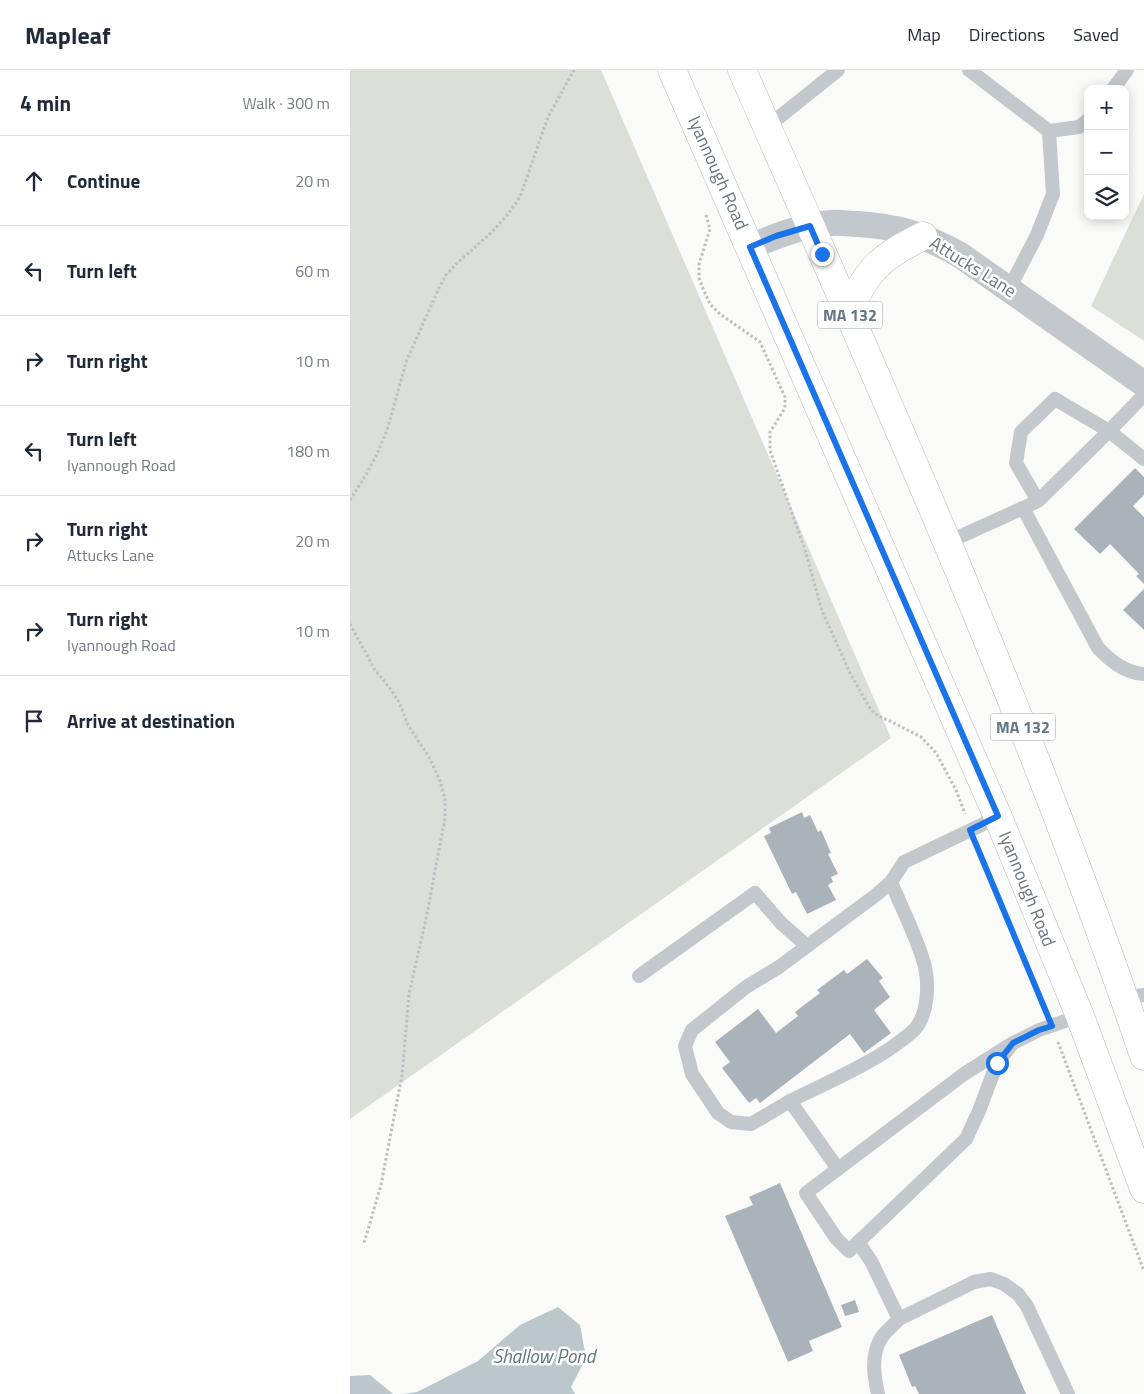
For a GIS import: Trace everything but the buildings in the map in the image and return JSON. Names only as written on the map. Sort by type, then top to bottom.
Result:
[{"type":"main road","name":"Iyannough Road","points":[[672,70],[998,816],[1080,1016],[1144,1189]]},
{"type":"main road","name":"MA 132","points":[[742,70],[948,542],[1078,869],[1134,996],[1144,1056]]},
{"type":"main road","points":[[848,311],[859,288],[876,265],[903,245],[923,236]]},
{"type":"street","name":"Attucks Lane","points":[[750,247],[776,236],[810,226],[831,223],[889,227],[923,236],[940,243],[960,255],[1144,384]]},
{"type":"lane","points":[[767,127],[838,70]]},
{"type":"lane","points":[[968,70],[1049,131],[1079,127],[1084,123]]},
{"type":"lane","points":[[1116,85],[1127,70]]},
{"type":"lane","points":[[1009,289],[1037,235],[1053,194],[1049,131]]},
{"type":"lane","points":[[948,542],[1038,501],[1144,395]]},
{"type":"lane","points":[[1038,501],[1016,463],[1021,432],[1055,399],[1109,431],[1144,459]]},
{"type":"lane","points":[[1023,508],[1098,648],[1112,662],[1133,673],[1144,674]]},
{"type":"lane","points":[[891,882],[912,930],[925,967],[928,990],[924,1011],[916,1028],[895,1045],[862,1066],[790,1101],[751,1124],[731,1122],[718,1113],[692,1074],[684,1046],[692,1030],[746,987],[779,967],[876,895],[891,882],[904,862],[998,816]]},
{"type":"lane","points":[[639,976],[755,893],[781,923],[807,946]]},
{"type":"lane","points":[[1013,1043],[997,1063],[966,1139],[849,1251],[836,1238],[806,1193],[964,1074],[1013,1043],[1039,1030],[1080,1016]]},
{"type":"lane","points":[[790,1101],[838,1169]]},
{"type":"lane","points":[[858,1242],[871,1261],[899,1319]]},
{"type":"lane","points":[[878,1394],[874,1378],[874,1354],[881,1339],[899,1319],[974,1282],[992,1279],[1004,1284],[1018,1294],[1027,1306],[1068,1394]]},
{"type":"path","points":[[350,500],[378,452],[388,427],[406,362],[438,288],[446,275],[492,232],[520,197],[548,117],[574,70]]},
{"type":"path","points":[[706,214],[710,229],[699,264],[699,278],[710,304],[720,314],[760,342],[785,397],[785,408],[770,432],[770,450],[806,552],[822,611],[850,673],[871,710],[878,716],[890,720],[921,737],[936,753],[956,790],[970,830],[1052,1026],[1144,1271]]},
{"type":"path","points":[[350,624],[375,670],[399,702],[408,726],[430,759],[445,799],[445,818],[426,919],[409,994],[402,1075],[381,1185],[364,1243]]},
{"type":"shaded area","points":[[350,70],[601,70],[891,738],[350,1119]]},
{"type":"shaded area","points":[[1144,194],[1144,341],[1091,306]]},
{"type":"water","name":"Shallow Pond","points":[[558,1307],[580,1325],[586,1358],[571,1387],[575,1394],[403,1394],[417,1392],[478,1361],[520,1325]]},
{"type":"water","points":[[370,1375],[393,1394],[350,1394],[350,1376]]},
{"type":"route","points":[[822,254],[810,226],[793,230],[750,247],[998,816],[970,830],[1052,1026],[1039,1030],[1013,1043],[997,1063]]}]
